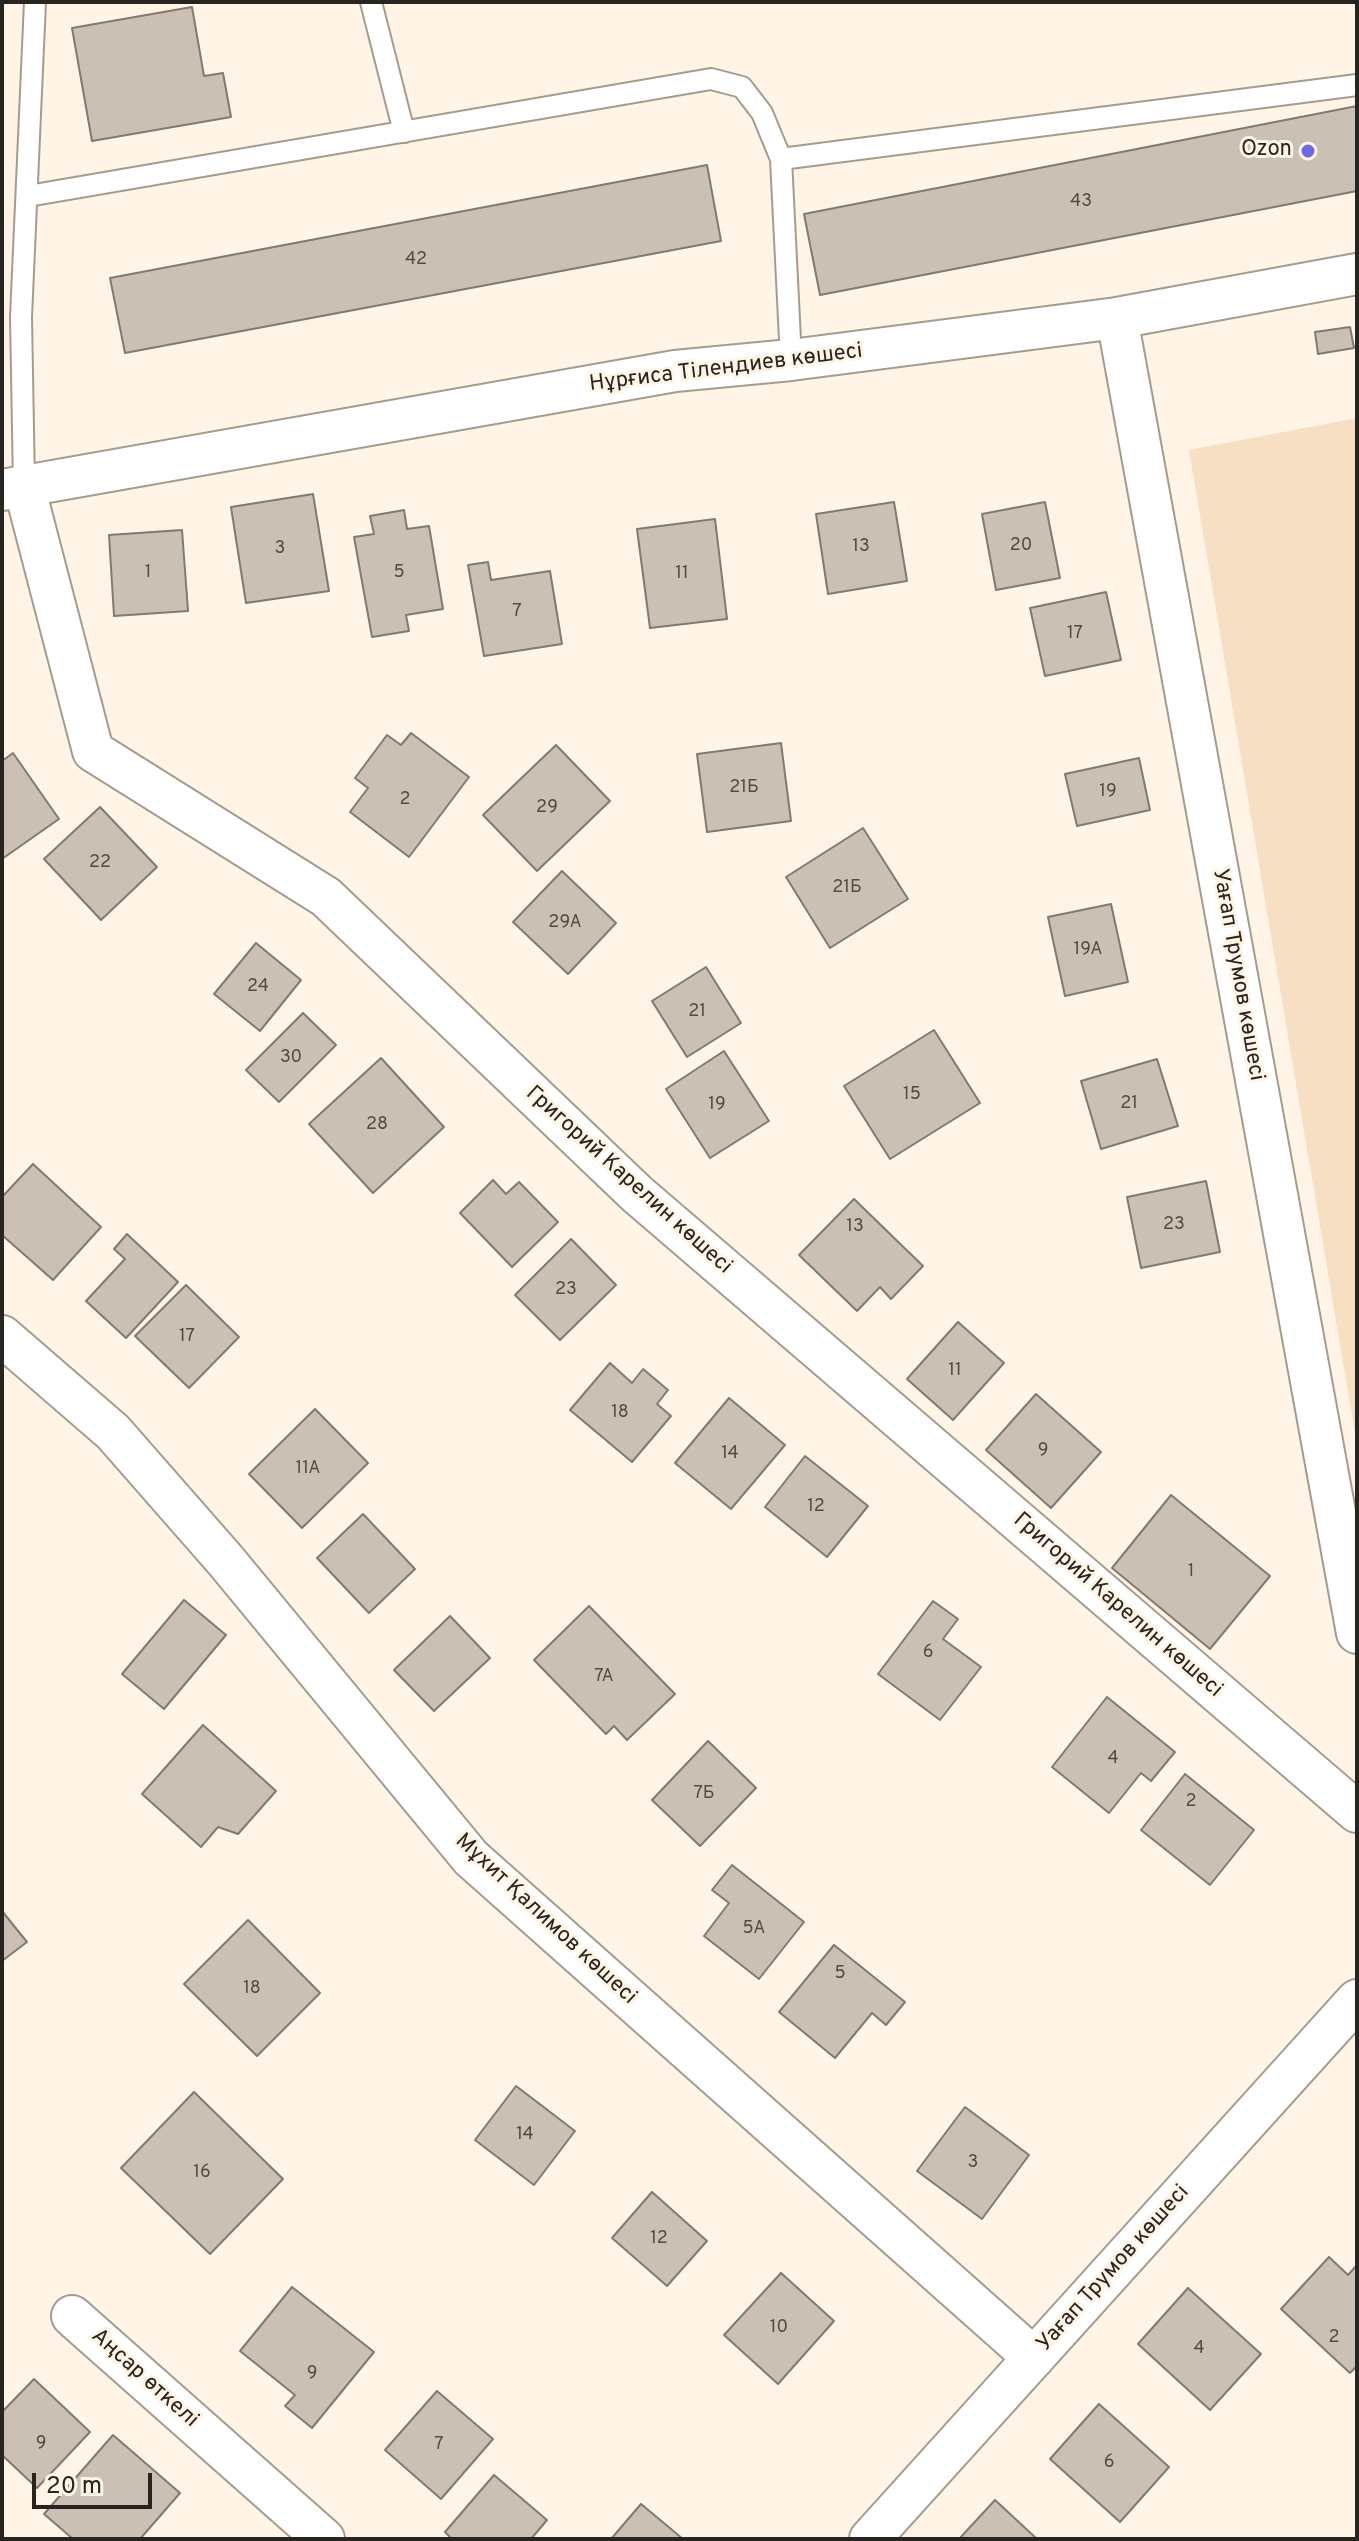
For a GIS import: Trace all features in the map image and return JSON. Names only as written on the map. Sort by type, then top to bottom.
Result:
[{"type":"street","name":"Нұрғиса Тілендиев көшесі","points":[[13,488],[675,371],[791,360],[1117,318],[1357,274]]},
{"type":"street","name":"Уағап Трумов көшесі","points":[[1117,318],[1357,1633]]},
{"type":"street","name":"Григорий Карелин көшесі","points":[[13,488],[93,751],[326,897],[637,1194],[1357,1812]]},
{"type":"street","name":"Мұхит Қалимов көшесі","points":[[2,1336],[113,1432],[226,1561],[471,1858],[1034,2358]]},
{"type":"street","name":"Уағап Трумов көшесі","points":[[870,2539],[1357,2000]]},
{"type":"street","name":"Аңсар өткелі","points":[[72,2316],[324,2539]]},
{"type":"lane","points":[[13,488],[12,319],[28,196],[35,2]]},
{"type":"lane","points":[[371,2],[404,132]]},
{"type":"lane","points":[[28,196],[711,79],[742,87],[762,113],[781,159],[791,360]]},
{"type":"lane","points":[[781,159],[1357,85]]},
{"type":"shaded area","points":[[1357,418],[1357,1445],[1189,450]]},
{"type":"building","points":[[192,7],[204,76],[223,73],[231,117],[92,141],[72,28]]},
{"type":"building","points":[[1357,106],[1357,191],[820,295],[804,214]]},
{"type":"building","points":[[707,165],[721,241],[125,353],[110,278]]},
{"type":"building","points":[[1350,327],[1354,348],[1318,354],[1315,332]]},
{"type":"building","points":[[313,494],[329,591],[246,603],[231,507]]},
{"type":"building","points":[[894,502],[907,581],[828,594],[816,514]]},
{"type":"building","points":[[1045,502],[1060,578],[996,590],[982,514]]},
{"type":"building","points":[[404,510],[407,529],[429,526],[443,609],[406,615],[409,631],[372,637],[354,537],[374,534],[370,516]]},
{"type":"building","points":[[715,519],[727,619],[650,628],[637,529]]},
{"type":"building","points":[[182,530],[188,611],[114,616],[109,535]]},
{"type":"building","points":[[488,562],[491,580],[550,571],[562,644],[484,656],[468,565]]},
{"type":"building","points":[[1106,592],[1121,660],[1045,676],[1030,608]]},
{"type":"building","points":[[411,733],[469,777],[409,857],[350,812],[368,788],[355,778],[387,735],[401,745]]},
{"type":"building","points":[[781,743],[791,821],[707,832],[697,754]]},
{"type":"building","points":[[556,745],[610,801],[537,871],[483,815]]},
{"type":"building","points":[[13,753],[59,819],[2,859],[2,761]]},
{"type":"building","points":[[1139,758],[1150,810],[1077,826],[1065,774]]},
{"type":"building","points":[[100,807],[157,867],[101,920],[44,859]]},
{"type":"building","points":[[863,828],[908,899],[830,948],[786,877]]},
{"type":"building","points":[[562,871],[616,923],[568,974],[513,922]]},
{"type":"building","points":[[1111,904],[1128,982],[1065,996],[1048,917]]},
{"type":"building","points":[[256,943],[301,980],[260,1031],[214,994]]},
{"type":"building","points":[[706,967],[741,1023],[687,1057],[652,1001]]},
{"type":"building","points":[[303,1013],[336,1045],[279,1102],[246,1070]]},
{"type":"building","points":[[934,1030],[980,1103],[890,1159],[844,1086]]},
{"type":"building","points":[[724,1051],[769,1121],[710,1158],[666,1089]]},
{"type":"building","points":[[381,1058],[444,1127],[373,1193],[309,1124]]},
{"type":"building","points":[[1157,1059],[1178,1126],[1101,1149],[1081,1081]]},
{"type":"building","points":[[33,1164],[101,1227],[53,1280],[2,1235],[2,1197]]},
{"type":"building","points":[[493,1180],[506,1194],[519,1182],[558,1222],[512,1267],[460,1213]]},
{"type":"building","points":[[1206,1181],[1220,1252],[1141,1268],[1127,1197]]},
{"type":"building","points":[[854,1199],[923,1266],[891,1299],[880,1287],[857,1311],[799,1255]]},
{"type":"building","points":[[127,1234],[178,1282],[126,1338],[86,1301],[125,1259],[114,1249]]},
{"type":"building","points":[[571,1239],[616,1285],[560,1340],[515,1295]]},
{"type":"building","points":[[186,1285],[239,1337],[189,1388],[135,1336]]},
{"type":"building","points":[[958,1322],[1004,1363],[953,1420],[907,1379]]},
{"type":"building","points":[[610,1363],[632,1383],[643,1369],[668,1390],[657,1404],[671,1416],[632,1462],[570,1410]]},
{"type":"building","points":[[1036,1394],[1101,1452],[1051,1508],[986,1450]]},
{"type":"building","points":[[729,1398],[785,1445],[731,1509],[675,1463]]},
{"type":"building","points":[[315,1409],[368,1463],[302,1528],[249,1474]]},
{"type":"building","points":[[805,1456],[868,1506],[827,1557],[765,1507]]},
{"type":"building","points":[[1171,1495],[1270,1576],[1210,1649],[1112,1568]]},
{"type":"building","points":[[363,1514],[415,1569],[369,1613],[317,1558]]},
{"type":"building","points":[[184,1600],[226,1635],[164,1709],[122,1674]]},
{"type":"building","points":[[933,1601],[958,1619],[943,1639],[981,1667],[940,1720],[878,1674]]},
{"type":"building","points":[[589,1606],[675,1694],[627,1740],[614,1726],[606,1734],[534,1660]]},
{"type":"building","points":[[450,1616],[490,1658],[434,1711],[394,1670]]},
{"type":"building","points":[[1107,1697],[1175,1752],[1151,1781],[1141,1773],[1109,1813],[1052,1767]]},
{"type":"building","points":[[203,1725],[276,1791],[238,1834],[218,1827],[201,1847],[142,1794]]},
{"type":"building","points":[[708,1741],[756,1788],[700,1846],[652,1800]]},
{"type":"building","points":[[1185,1774],[1254,1830],[1210,1885],[1141,1830]]},
{"type":"building","points":[[732,1865],[804,1922],[759,1979],[704,1936],[729,1903],[712,1890]]},
{"type":"building","points":[[2,1911],[27,1942],[2,1961]]},
{"type":"building","points":[[248,1920],[320,1993],[257,2056],[184,1984]]},
{"type":"building","points":[[834,1945],[905,2002],[886,2025],[872,2013],[835,2058],[779,2012]]},
{"type":"building","points":[[516,2086],[575,2131],[534,2185],[475,2140]]},
{"type":"building","points":[[194,2092],[283,2179],[210,2254],[121,2168]]},
{"type":"building","points":[[965,2107],[1029,2155],[982,2219],[917,2171]]},
{"type":"building","points":[[652,2192],[707,2241],[667,2286],[612,2238]]},
{"type":"building","points":[[1329,2257],[1348,2275],[1357,2265],[1357,2366],[1350,2373],[1281,2309]]},
{"type":"building","points":[[781,2273],[834,2321],[778,2384],[724,2335]]},
{"type":"building","points":[[292,2287],[374,2352],[312,2428],[285,2406],[295,2395],[240,2351]]},
{"type":"building","points":[[1188,2288],[1261,2354],[1210,2410],[1138,2344]]},
{"type":"building","points":[[34,2379],[90,2432],[37,2488],[2,2455],[2,2412]]},
{"type":"building","points":[[437,2391],[493,2439],[441,2499],[385,2450]]},
{"type":"building","points":[[1099,2404],[1169,2467],[1120,2522],[1050,2459]]},
{"type":"building","points":[[113,2435],[180,2493],[140,2539],[73,2539],[44,2514]]},
{"type":"building","points":[[494,2475],[547,2520],[531,2539],[452,2539],[445,2532]]},
{"type":"building","points":[[995,2500],[1037,2539],[959,2539]]},
{"type":"building","points":[[641,2504],[683,2539],[611,2539]]},
{"type":"place","name":"Ozon","points":[[1308,151]]}]
